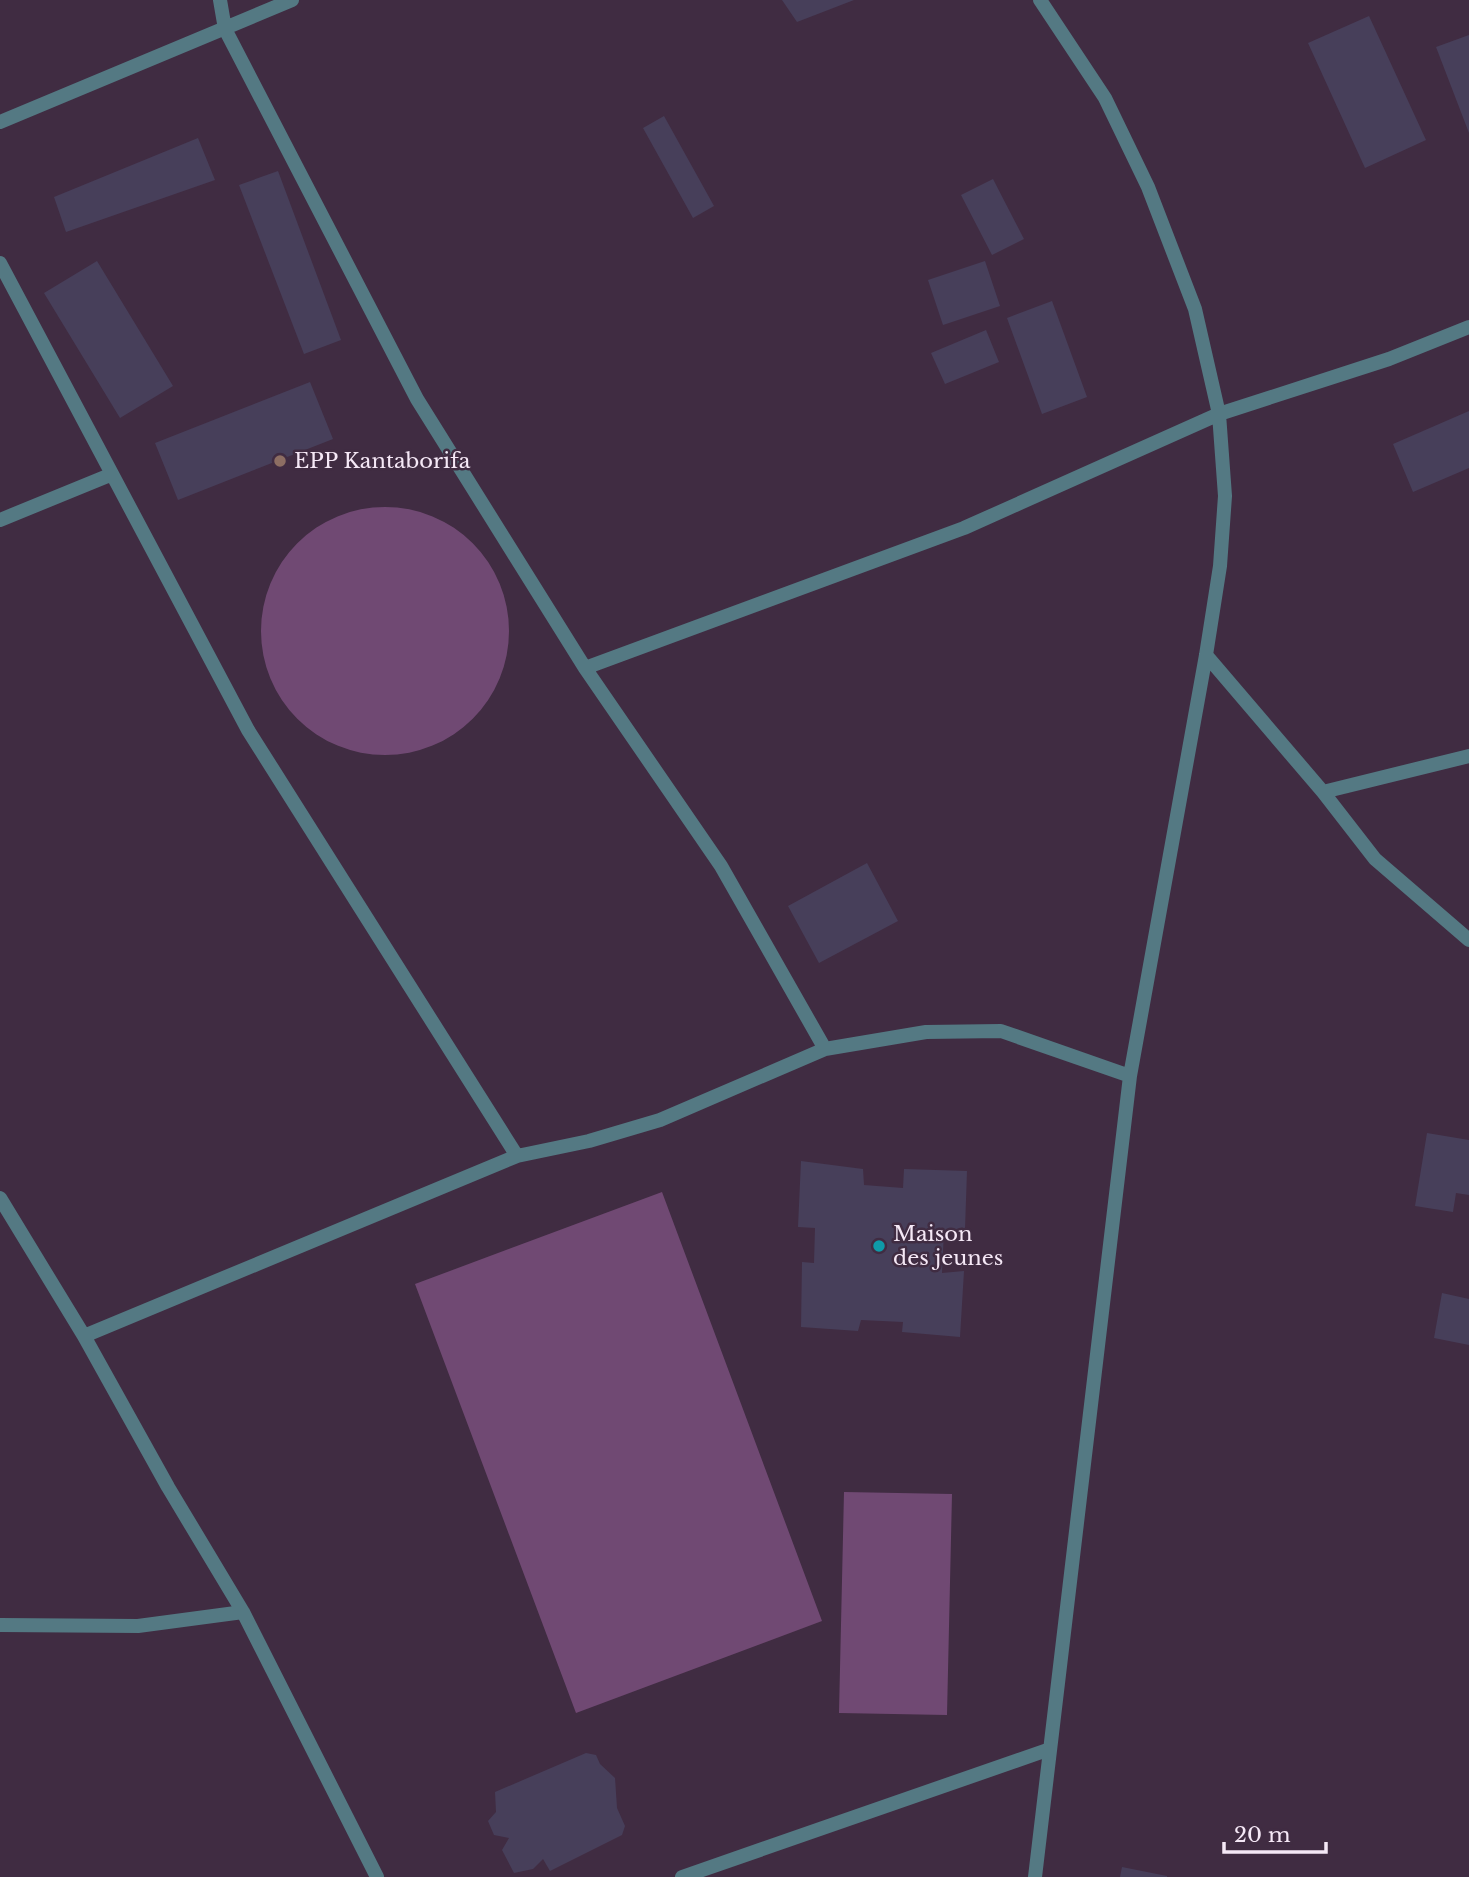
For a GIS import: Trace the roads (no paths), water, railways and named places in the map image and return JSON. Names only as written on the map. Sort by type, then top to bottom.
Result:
[{"type":"street","points":[[220,0],[225,29],[417,399],[585,668],[721,866],[825,1049]]},
{"type":"street","points":[[0,122],[292,0]]},
{"type":"street","points":[[1035,1877],[1130,1076],[1206,655],[1220,566],[1225,496],[1219,414],[1195,309],[1148,187],[1105,98],[1040,0]]},
{"type":"street","points":[[0,263],[110,475],[248,730],[517,1156]]},
{"type":"street","points":[[585,668],[964,528],[1219,414],[1389,359],[1469,327]]},
{"type":"street","points":[[0,520],[110,475]]},
{"type":"street","points":[[1206,655],[1323,792],[1375,859],[1469,940]]},
{"type":"street","points":[[1323,792],[1469,756]]},
{"type":"street","points":[[84,1336],[517,1156],[589,1141],[660,1120],[825,1049],[926,1032],[1001,1031],[1130,1076]]},
{"type":"street","points":[[0,1198],[84,1336],[168,1487],[243,1612],[377,1877]]},
{"type":"street","points":[[0,1625],[138,1626],[243,1612]]},
{"type":"street","points":[[682,1877],[1050,1749]]},
{"type":"place","name":"EPP Kantaborifa","points":[[280,461]]},
{"type":"place","name":"Maison des jeunes","points":[[879,1246]]}]
